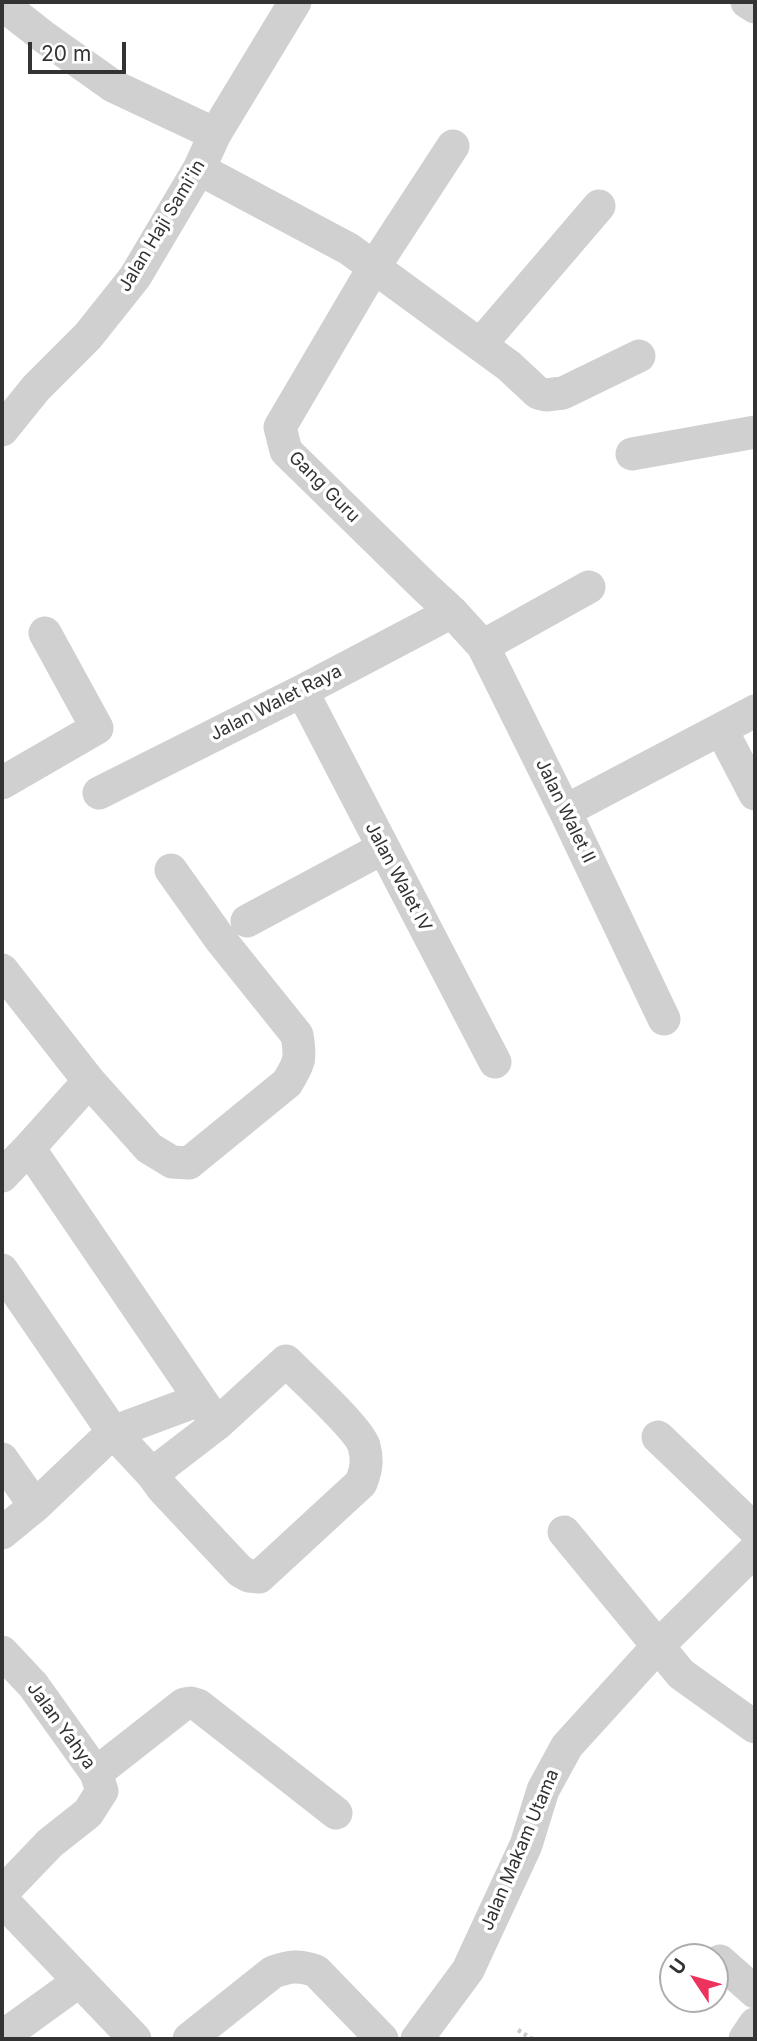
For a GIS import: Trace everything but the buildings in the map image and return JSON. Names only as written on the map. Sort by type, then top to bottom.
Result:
[{"type":"street","name":"Jalan Haji Sami'in","points":[[2,430],[36,388],[88,336],[135,276],[199,169],[215,134],[295,2]]},
{"type":"street","points":[[747,2],[755,7]]},
{"type":"street","points":[[2,4],[114,86],[215,134]]},
{"type":"street","name":"Gang Guru","points":[[452,612],[286,452],[279,427],[374,267],[453,146]]},
{"type":"street","points":[[199,169],[348,249],[509,366],[538,393],[563,393],[639,356]]},
{"type":"street","points":[[480,345],[600,206]]},
{"type":"street","points":[[632,454],[755,432]]},
{"type":"street","points":[[482,646],[589,587]]},
{"type":"street","name":"Jalan Walet II","points":[[452,612],[482,646],[565,810],[664,1019]]},
{"type":"street","name":"Jalan Walet Raya","points":[[99,793],[452,612]]},
{"type":"street","points":[[2,783],[97,728],[45,633]]},
{"type":"street","name":"Jalan Walet IV","points":[[302,691],[495,1062]]},
{"type":"street","points":[[565,810],[755,711]]},
{"type":"street","points":[[721,730],[755,794]]},
{"type":"street","points":[[247,921],[383,848]]},
{"type":"street","points":[[2,970],[89,1081],[149,1148],[172,1162],[189,1163],[288,1083],[298,1066],[300,1054],[297,1035],[220,939],[171,870]]},
{"type":"street","points":[[2,1175],[89,1081]]},
{"type":"street","points":[[29,1148],[208,1412]]},
{"type":"street","points":[[2,1270],[113,1432],[240,1571],[249,1576],[259,1577],[361,1483],[368,1465],[363,1443],[354,1430],[286,1362],[208,1412],[152,1474]]},
{"type":"street","points":[[2,1533],[35,1506],[113,1432],[208,1412]]},
{"type":"street","points":[[658,1437],[755,1530]]},
{"type":"street","points":[[2,1459],[35,1506]]},
{"type":"street","points":[[564,1532],[681,1674],[755,1727]]},
{"type":"street","name":"Jalan Makam Utama","points":[[417,2039],[468,1970],[526,1845],[543,1790],[568,1746],[658,1646],[755,1550]]},
{"type":"street","name":"Jalan Yahya","points":[[2,1652],[33,1685],[96,1773],[102,1791],[88,1813],[50,1843],[2,1893]]},
{"type":"street","points":[[96,1773],[184,1704],[198,1704],[336,1812]]},
{"type":"street","points":[[2,1900],[135,2039]]},
{"type":"street","points":[[189,2039],[274,1972],[290,1966],[302,1966],[316,1971],[382,2039]]},
{"type":"street","points":[[729,1969],[755,1992]]},
{"type":"street","points":[[2,2037],[78,1982]]},
{"type":"street","points":[[745,2039],[755,2024]]},
{"type":"path","points":[[519,2030],[532,2039]]}]
